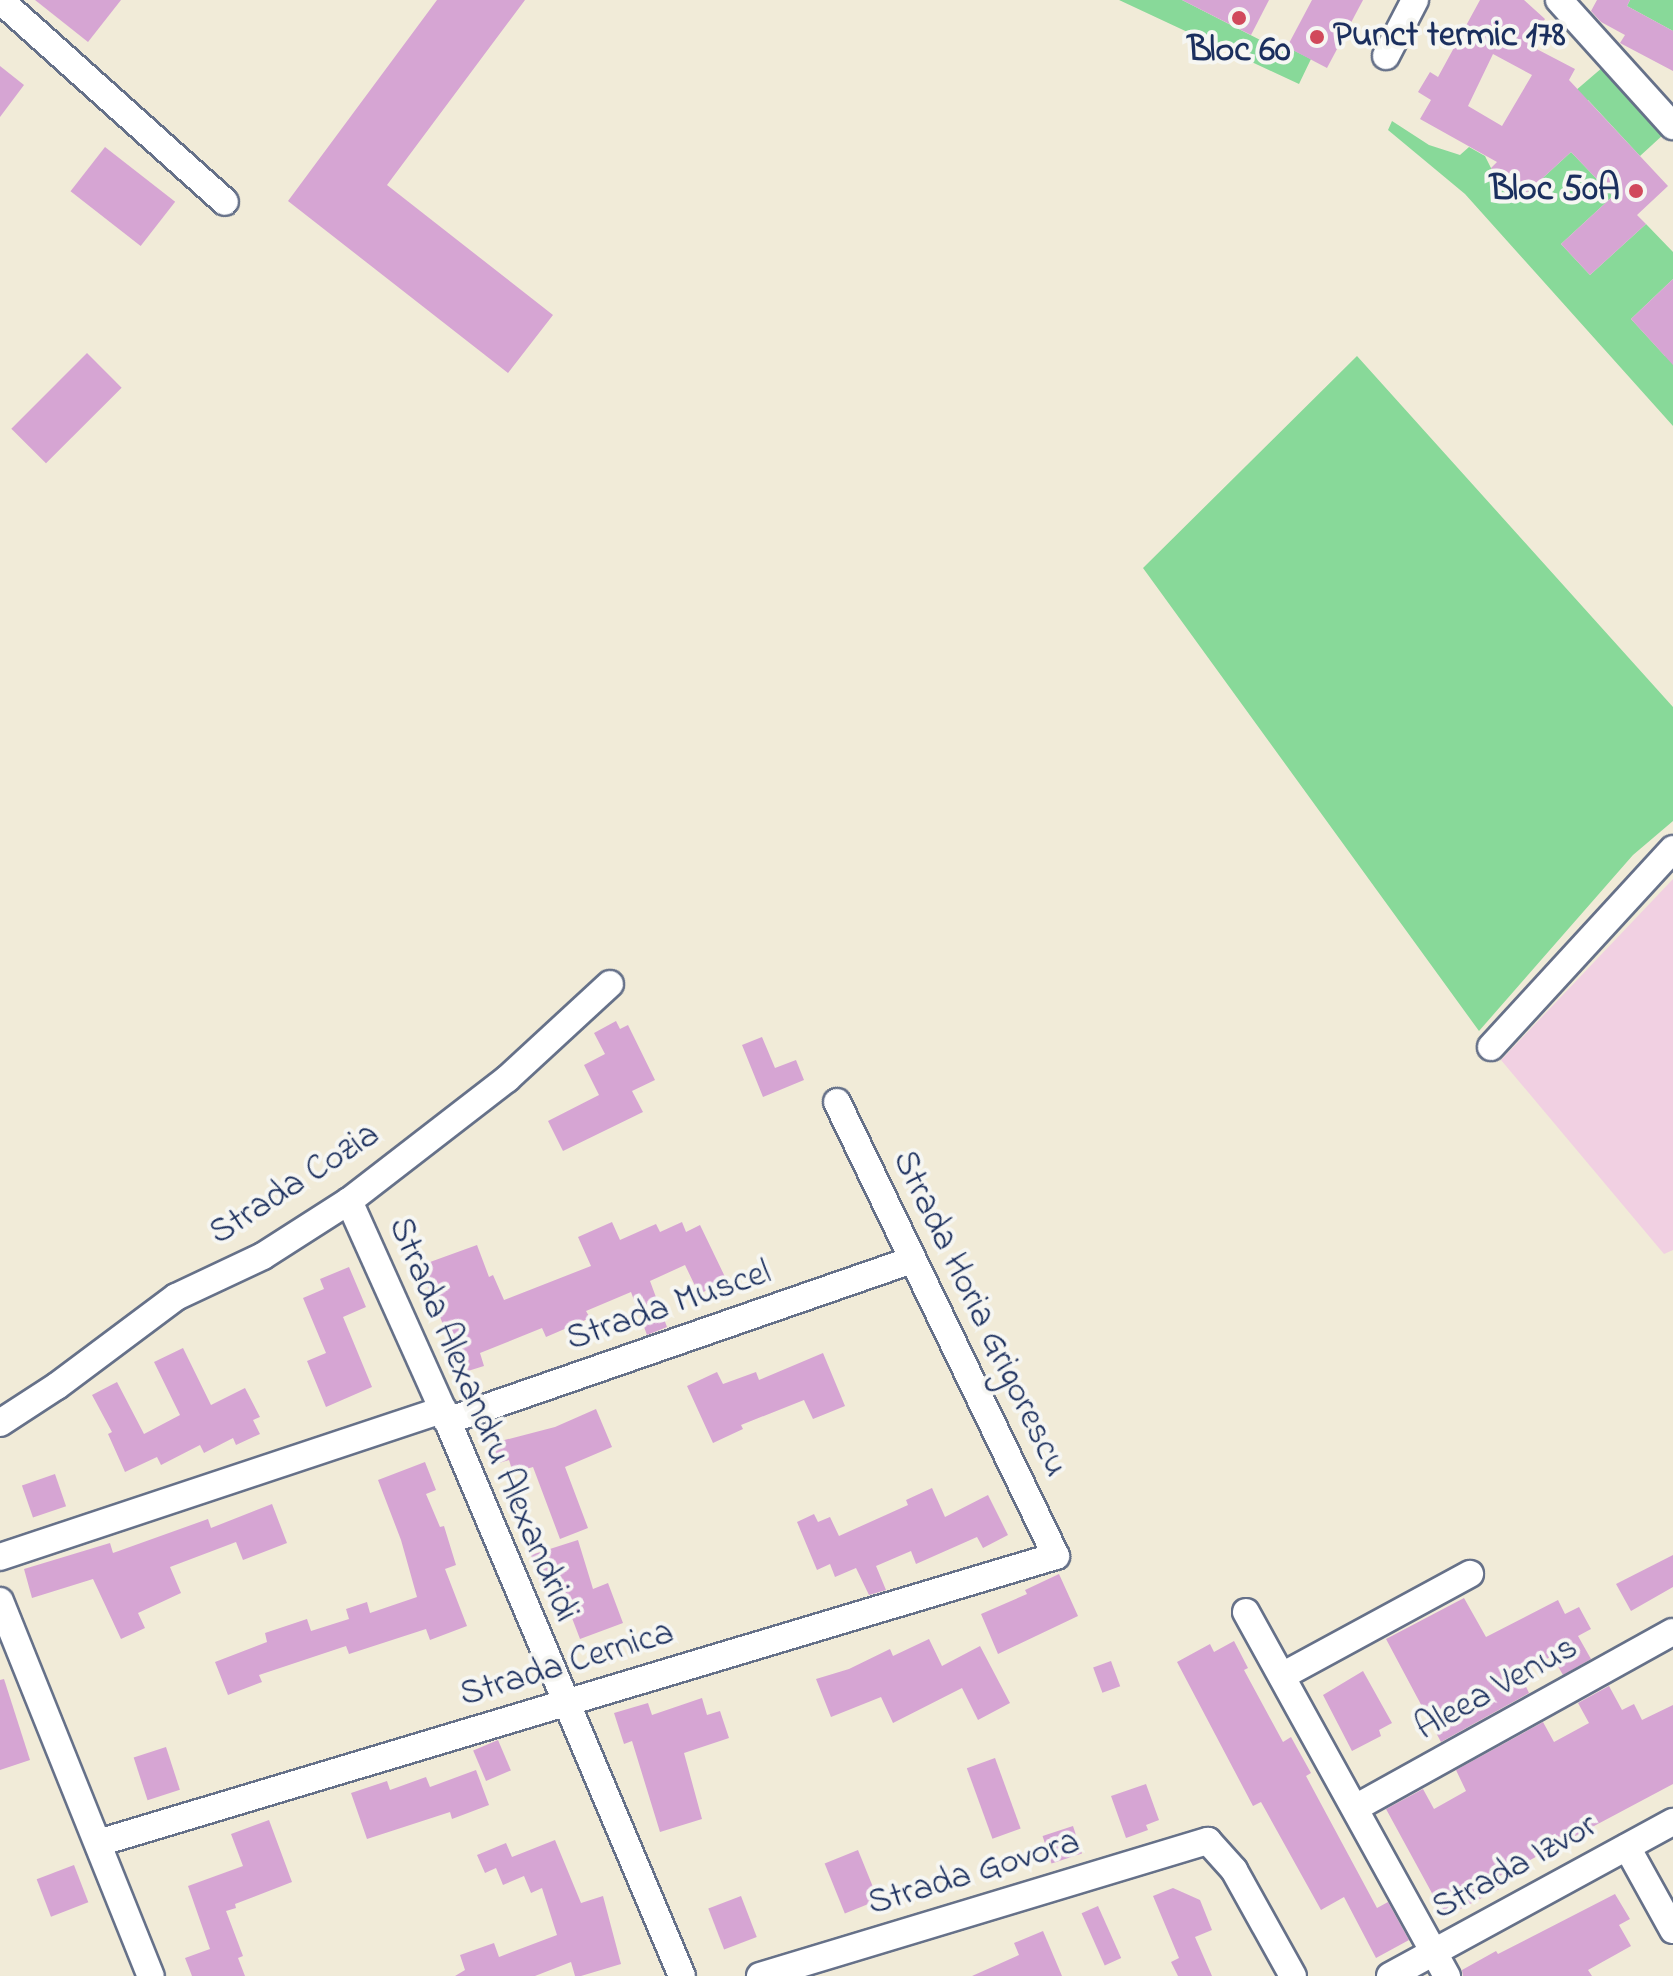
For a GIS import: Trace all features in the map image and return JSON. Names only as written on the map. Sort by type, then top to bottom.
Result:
[{"type":"street","points":[[0,0],[225,202]]},
{"type":"street","points":[[1386,56],[1415,0]]},
{"type":"street","points":[[1559,0],[1673,126]]},
{"type":"street","points":[[1491,1047],[1673,849]]},
{"type":"street","name":"Strada Cozia","points":[[0,1423],[57,1386],[176,1297],[263,1256],[349,1201],[507,1079],[610,984]]},
{"type":"street","name":"Strada Horia Grigorescu","points":[[837,1102],[1056,1556]]},
{"type":"street","name":"Strada Alexandru Alexandridi","points":[[349,1201],[445,1416],[682,1976]]},
{"type":"street","name":"Strada Muscel","points":[[0,1557],[445,1416],[913,1260]]},
{"type":"street","name":"Strada Cernica","points":[[98,1843],[1056,1556]]},
{"type":"street","points":[[1282,1676],[1470,1574]]},
{"type":"street","points":[[0,1601],[9,1649],[98,1843],[151,1976]]},
{"type":"street","points":[[1246,1612],[1441,1964]]},
{"type":"street","name":"Aleea Venus","points":[[1355,1808],[1673,1632]]},
{"type":"street","name":"Strada Izvor","points":[[1390,1976],[1441,1964],[1627,1847],[1673,1822]]},
{"type":"street","name":"Strada Govora","points":[[760,1976],[1208,1841],[1234,1870],[1293,1976]]},
{"type":"street","points":[[1627,1847],[1673,1930]]},
{"type":"shaded area","points":[[1673,879],[1673,1250],[1664,1254],[1501,1060]]},
{"type":"green space","points":[[1119,0],[1182,0],[1284,52],[1287,47],[1311,59],[1299,84]]},
{"type":"green space","points":[[1630,0],[1673,0],[1673,31],[1627,6]]},
{"type":"green space","points":[[1603,67],[1664,134],[1640,156],[1588,100],[1558,128],[1546,116]]},
{"type":"green space","points":[[1392,121],[1429,145],[1460,155],[1469,147],[1485,156],[1491,168],[1520,199],[1571,152],[1613,196],[1561,244],[1590,275],[1646,224],[1673,252],[1673,279],[1631,319],[1665,356],[1673,349],[1673,426],[1465,194],[1388,130]]},
{"type":"green space","points":[[1357,356],[1673,707],[1673,821],[1633,855],[1479,1031],[1143,568]]},
{"type":"building","points":[[35,0],[121,0],[88,42]]},
{"type":"building","points":[[437,0],[525,0],[387,185],[553,315],[508,373],[288,201]]},
{"type":"building","name":"Bloc 60","points":[[1182,0],[1269,0],[1251,35]]},
{"type":"building","name":"Punct termic 178","points":[[1312,0],[1363,0],[1327,68],[1287,47]]},
{"type":"building","points":[[1480,0],[1524,0],[1545,19],[1529,45],[1575,69],[1569,80],[1668,186],[1637,215],[1646,224],[1590,275],[1561,244],[1613,196],[1571,152],[1520,199],[1491,168],[1497,162],[1420,119],[1431,100],[1418,92],[1430,72],[1438,77]],"holes":[[[1493,54],[1532,75],[1502,126],[1468,106]]]},
{"type":"building","points":[[1597,0],[1630,0],[1627,6],[1673,31],[1673,71],[1620,43],[1625,35],[1601,22],[1591,11]]},
{"type":"building","points":[[0,66],[24,85],[0,117]]},
{"type":"building","points":[[105,147],[175,202],[141,246],[71,191]]},
{"type":"building","points":[[1673,279],[1673,365],[1631,319]]},
{"type":"building","points":[[87,353],[122,388],[46,463],[11,429]]},
{"type":"building","points":[[616,1021],[620,1029],[628,1025],[655,1080],[632,1091],[643,1112],[563,1151],[548,1121],[599,1095],[584,1065],[605,1054],[594,1033]]},
{"type":"building","points":[[762,1037],[775,1068],[796,1060],[804,1080],[763,1097],[742,1045]]},
{"type":"building","points":[[612,1222],[620,1240],[656,1224],[660,1232],[682,1222],[686,1232],[700,1225],[727,1281],[699,1294],[685,1265],[650,1281],[667,1327],[647,1335],[631,1292],[586,1311],[590,1318],[546,1337],[542,1328],[480,1353],[484,1366],[455,1375],[448,1353],[454,1351],[419,1266],[477,1245],[489,1277],[493,1275],[504,1300],[591,1266],[578,1237]]},
{"type":"building","points":[[349,1267],[366,1307],[343,1317],[372,1387],[326,1407],[307,1361],[326,1353],[303,1298],[324,1289],[320,1279]]},
{"type":"building","points":[[183,1348],[211,1405],[245,1388],[260,1417],[253,1420],[260,1434],[236,1445],[233,1438],[204,1453],[200,1445],[161,1465],[157,1457],[125,1472],[108,1434],[112,1432],[92,1395],[117,1382],[144,1434],[180,1415],[154,1362]]},
{"type":"building","points":[[823,1353],[845,1406],[813,1419],[804,1400],[741,1425],[743,1429],[713,1443],[687,1386],[717,1372],[723,1384],[756,1372],[759,1380]]},
{"type":"building","points":[[596,1409],[612,1447],[565,1467],[588,1528],[560,1539],[533,1467],[513,1473],[509,1460],[499,1463],[493,1443],[555,1427]]},
{"type":"building","points":[[425,1462],[436,1490],[426,1494],[440,1527],[444,1526],[456,1565],[445,1569],[467,1626],[430,1640],[426,1629],[349,1654],[346,1646],[259,1675],[262,1682],[228,1695],[215,1662],[267,1642],[265,1633],[307,1619],[311,1631],[349,1619],[346,1609],[367,1602],[370,1613],[417,1597],[401,1540],[378,1480]]},
{"type":"building","points":[[55,1474],[66,1506],[33,1518],[22,1485]]},
{"type":"building","points":[[932,1488],[945,1517],[988,1495],[1008,1535],[983,1548],[977,1537],[916,1564],[911,1551],[876,1566],[886,1590],[869,1595],[856,1568],[835,1577],[830,1564],[817,1570],[797,1522],[814,1514],[818,1522],[830,1517],[839,1536],[908,1505],[906,1500]]},
{"type":"building","points":[[272,1504],[287,1543],[243,1560],[236,1542],[170,1567],[181,1593],[138,1613],[145,1628],[121,1639],[93,1579],[32,1598],[24,1569],[110,1543],[113,1553],[208,1519],[211,1528]]},
{"type":"building","points":[[578,1540],[593,1589],[608,1583],[623,1623],[580,1639],[559,1584],[542,1589],[531,1555]]},
{"type":"building","points":[[1673,1555],[1673,1587],[1631,1611],[1616,1584]]},
{"type":"building","points":[[1059,1574],[1078,1616],[998,1654],[981,1614],[1027,1594],[1025,1590]]},
{"type":"building","points":[[1464,1598],[1486,1637],[1558,1600],[1565,1614],[1579,1607],[1591,1629],[1578,1636],[1591,1659],[1563,1675],[1552,1656],[1520,1674],[1529,1693],[1441,1742],[1386,1639]]},
{"type":"building","points":[[929,1639],[942,1666],[980,1646],[1010,1703],[978,1720],[962,1688],[893,1723],[881,1697],[831,1717],[816,1679],[849,1669],[890,1649],[893,1656]]},
{"type":"building","points":[[1234,1641],[1248,1668],[1244,1670],[1283,1742],[1291,1737],[1311,1773],[1306,1776],[1377,1908],[1388,1902],[1409,1940],[1376,1958],[1344,1897],[1321,1910],[1261,1802],[1253,1806],[1177,1662],[1210,1644],[1214,1652]]},
{"type":"building","points":[[1111,1661],[1120,1686],[1102,1693],[1093,1667]]},
{"type":"building","points":[[1363,1671],[1392,1723],[1379,1730],[1381,1736],[1352,1751],[1323,1695]]},
{"type":"building","points":[[4,1679],[30,1760],[0,1770],[0,1680]]},
{"type":"building","points":[[1609,1686],[1622,1710],[1634,1704],[1642,1720],[1673,1705],[1673,1784],[1496,1878],[1501,1888],[1445,1917],[1386,1809],[1423,1789],[1434,1809],[1466,1791],[1456,1770],[1543,1722],[1554,1742],[1589,1723],[1578,1703]]},
{"type":"building","points":[[702,1698],[707,1715],[720,1711],[729,1738],[684,1753],[702,1819],[660,1832],[632,1741],[624,1744],[614,1713],[648,1703],[652,1715]]},
{"type":"building","points":[[498,1740],[511,1770],[486,1781],[473,1751]]},
{"type":"building","points":[[166,1747],[180,1790],[148,1800],[134,1758]]},
{"type":"building","points":[[995,1758],[1021,1828],[992,1839],[967,1768]]},
{"type":"building","points":[[476,1770],[489,1805],[452,1819],[450,1812],[367,1839],[351,1793],[387,1781],[390,1790],[426,1777],[430,1787]]},
{"type":"building","points":[[1146,1784],[1159,1820],[1146,1825],[1148,1830],[1126,1838],[1111,1796]]},
{"type":"building","points":[[269,1820],[292,1882],[235,1904],[236,1908],[226,1911],[243,1956],[238,1958],[245,1976],[192,1976],[185,1958],[210,1949],[188,1886],[243,1866],[231,1834]]},
{"type":"building","points":[[1073,1826],[1082,1854],[1052,1863],[1043,1836]]},
{"type":"building","points":[[555,1840],[581,1903],[603,1896],[621,1964],[581,1976],[575,1976],[571,1962],[535,1976],[455,1976],[465,1970],[460,1955],[494,1943],[499,1957],[557,1935],[542,1888],[531,1893],[524,1876],[503,1885],[496,1868],[485,1873],[477,1855],[506,1843],[512,1857]]},
{"type":"building","points":[[858,1850],[878,1900],[845,1914],[825,1863]]},
{"type":"building","points":[[74,1865],[88,1902],[51,1917],[37,1879]]},
{"type":"building","points":[[1173,1888],[1200,1900],[1212,1930],[1195,1937],[1212,1976],[1178,1976],[1171,1962],[1179,1958],[1153,1896]]},
{"type":"building","points":[[1615,1894],[1630,1919],[1619,1925],[1631,1946],[1588,1970],[1592,1976],[1463,1976],[1462,1970],[1496,1951],[1498,1954]]},
{"type":"building","points":[[741,1896],[757,1937],[724,1950],[708,1909]]},
{"type":"building","points":[[1098,1906],[1121,1958],[1105,1965],[1082,1913]]},
{"type":"building","points":[[1043,1931],[1062,1976],[972,1976],[1019,1955],[1014,1943]]},
{"type":"place","name":"Bloc 60","points":[[1239,18]]},
{"type":"place","name":"Punct termic 178","points":[[1317,37]]},
{"type":"place","name":"Bloc 50A","points":[[1636,191]]}]
